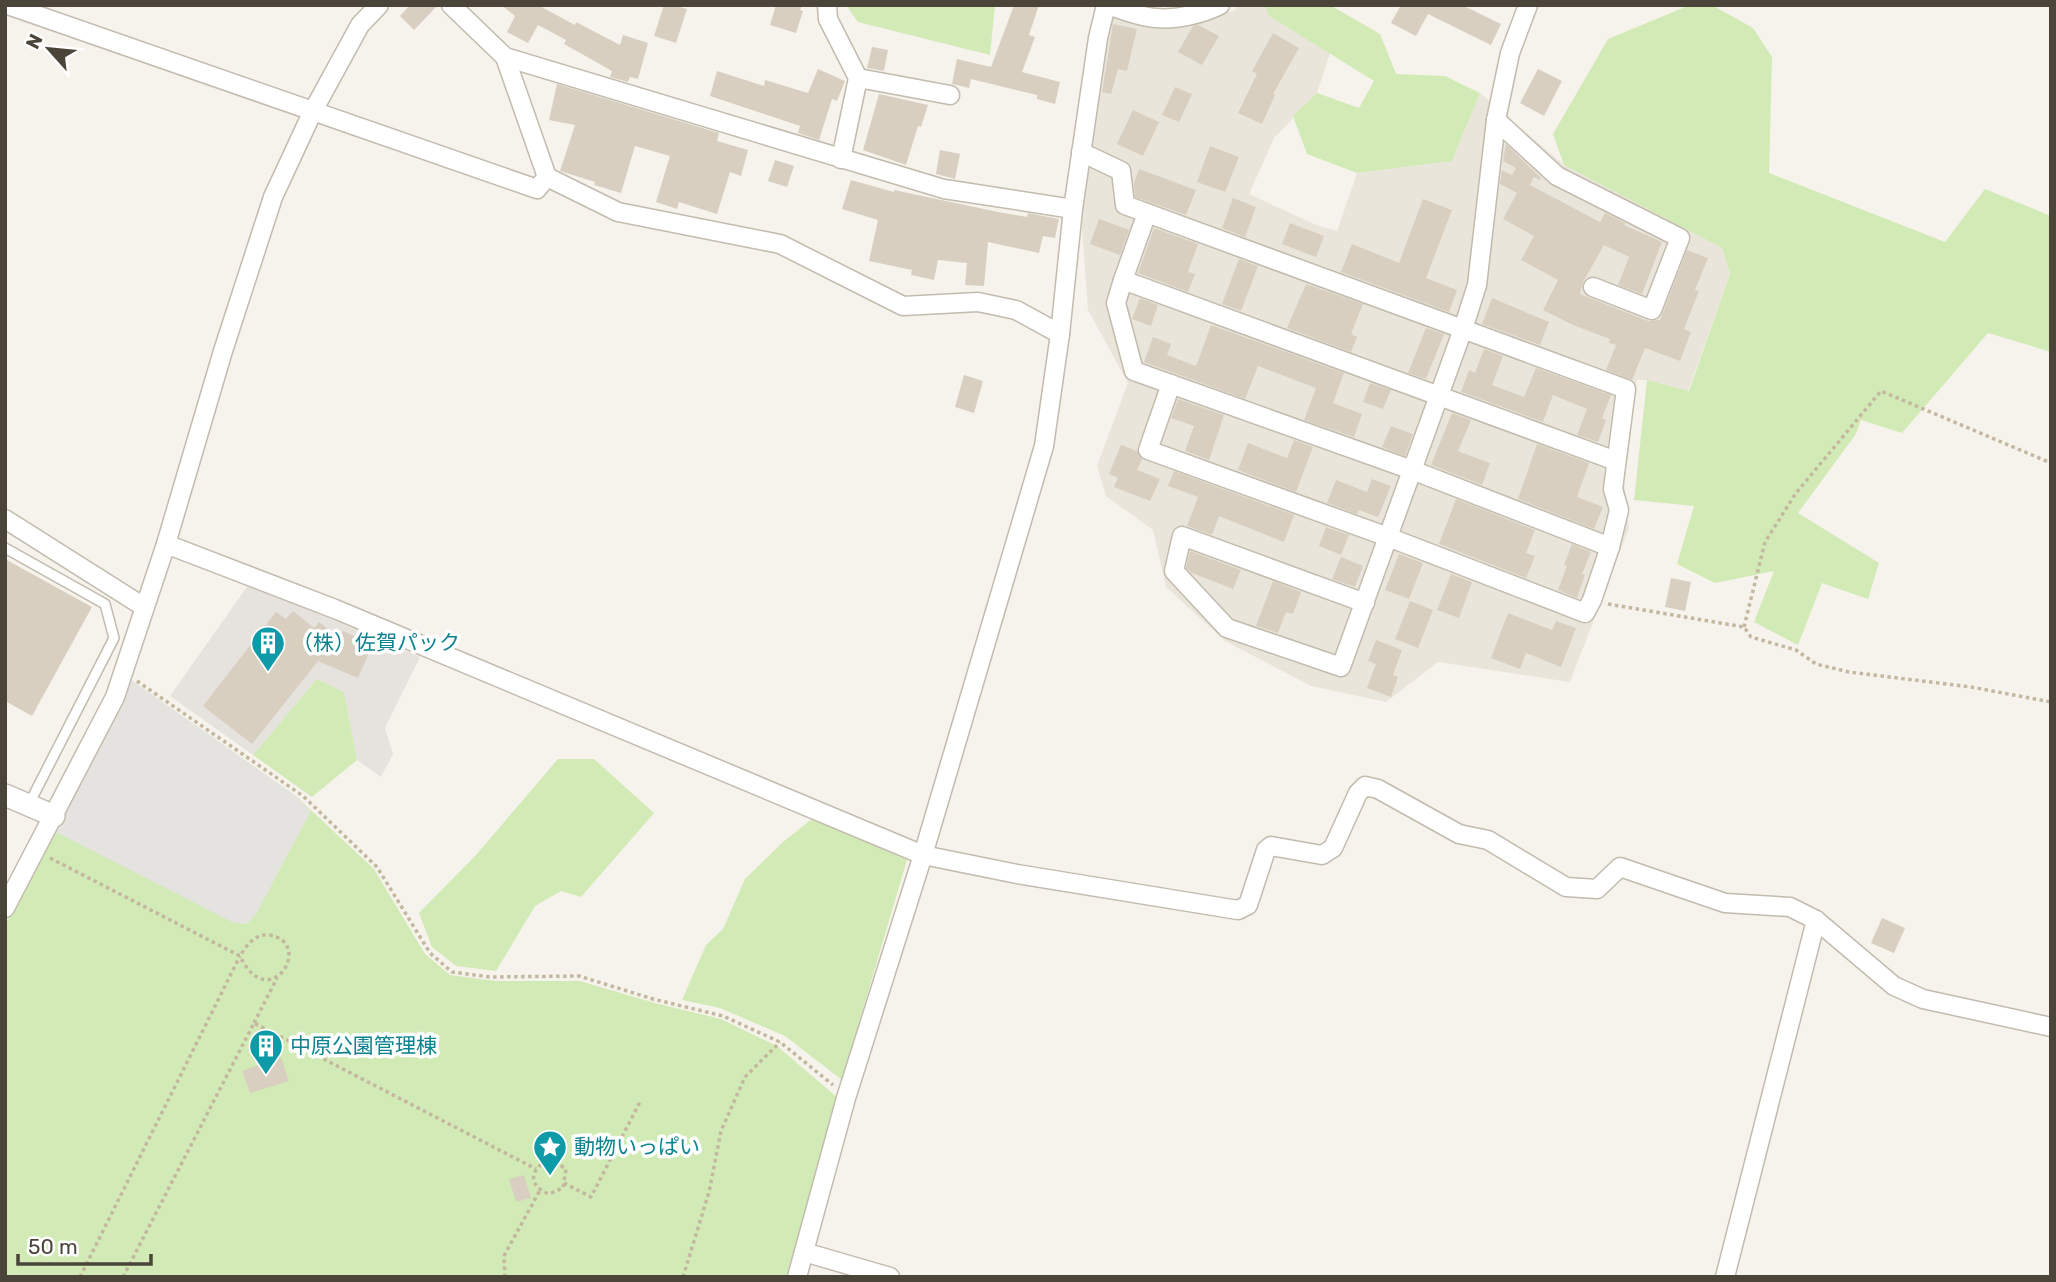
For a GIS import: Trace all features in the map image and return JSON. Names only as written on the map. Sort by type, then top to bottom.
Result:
[{"type":"street","points":[[8,5],[537,189],[547,177]]},
{"type":"street","points":[[5,908],[115,697],[166,544],[223,351],[273,197],[313,111],[360,25],[379,5]]},
{"type":"street","points":[[451,5],[505,57],[547,177],[618,212],[780,244],[904,306],[978,302],[1016,310],[1060,334]]},
{"type":"street","points":[[827,5],[828,19],[858,78],[841,159]]},
{"type":"street","points":[[797,1277],[846,1098],[923,855],[1044,446],[1081,152],[1098,38],[1107,5],[1154,19],[1173,18],[1210,10],[1220,5]]},
{"type":"street","points":[[1365,603],[1182,536],[1174,571],[1227,628],[1341,667],[1365,603],[1463,329],[1476,285],[1496,120],[1510,53],[1528,5]]},
{"type":"street","points":[[505,57],[944,188],[1073,209]]},
{"type":"street","points":[[858,78],[950,95]]},
{"type":"street","points":[[1496,120],[1557,176],[1680,238],[1652,310],[1593,286]]},
{"type":"street","points":[[1081,152],[1121,171],[1125,205],[1626,388],[1613,488],[1619,510],[1610,547],[1586,613],[1149,450],[1171,384]]},
{"type":"street","points":[[1147,213],[1116,303],[1134,371],[1412,470],[1610,547]]},
{"type":"street","points":[[1123,280],[1616,461]]},
{"type":"street","points":[[5,519],[144,607]]},
{"type":"street","points":[[166,544],[335,609],[923,855],[1017,874],[1238,910],[1248,905],[1266,850],[1271,846],[1322,855],[1333,848],[1358,793],[1365,786],[1378,789],[1459,834],[1488,840],[1566,887],[1597,889],[1620,867],[1725,903],[1790,907],[1816,920],[1894,986],[1923,999],[2051,1027]]},
{"type":"street","points":[[5,795],[54,817]]},
{"type":"street","points":[[1725,1277],[1816,920]]},
{"type":"street","points":[[804,1252],[890,1277]]},
{"type":"lane","points":[[5,548],[105,604],[114,638],[27,806]]},
{"type":"path","points":[[1744,627],[1765,542],[1796,493],[1881,391],[2051,463]]},
{"type":"path","points":[[1592,600],[1744,627],[1751,637],[1796,650],[1816,664],[1849,672],[1971,687],[2051,702]]},
{"type":"path","points":[[124,672],[303,796],[377,867],[430,953],[452,972],[490,977],[579,976],[653,999],[723,1016],[780,1042],[841,1091],[846,1098]]},
{"type":"path","points":[[35,850],[240,956],[245,968],[252,975],[270,980],[278,976],[286,970],[289,950],[283,941],[272,935],[261,935],[247,944],[240,956],[80,1277]]},
{"type":"path","points":[[123,1277],[278,976]]},
{"type":"path","points":[[254,1023],[536,1169]]},
{"type":"path","points":[[684,1277],[709,1192],[721,1131],[745,1077],[780,1042]]},
{"type":"path","points":[[564,1183],[592,1197],[641,1100]]},
{"type":"path","points":[[548,1160],[566,1169],[563,1188],[549,1194],[540,1190],[534,1183],[533,1174],[536,1169],[548,1160]]},
{"type":"path","points":[[505,1277],[504,1256],[540,1190]]},
{"type":"shaded area","points":[[1240,5],[1264,5],[1269,16],[1330,53],[1317,93],[1274,138],[1249,194],[1316,225],[1337,231],[1357,173],[1452,161],[1480,93],[1564,165],[1722,248],[1730,274],[1688,391],[1647,380],[1637,380],[1624,480],[1629,528],[1570,682],[1438,662],[1386,702],[1311,686],[1225,641],[1166,587],[1153,530],[1106,496],[1097,466],[1128,383],[1088,310],[1081,214],[1109,13],[1163,24],[1234,11]]},
{"type":"shaded area","points":[[249,584],[420,657],[385,728],[393,754],[381,777],[357,760],[344,692],[317,679],[253,755],[170,696]]},
{"type":"shaded area","points":[[131,680],[296,796],[311,811],[256,914],[247,924],[234,923],[54,831]]},
{"type":"green space","points":[[846,5],[995,5],[990,55],[858,22]]},
{"type":"green space","points":[[1264,5],[1330,5],[1380,34],[1396,74],[1445,76],[1480,93],[1452,161],[1357,173],[1307,154],[1293,116],[1317,93],[1359,108],[1374,81],[1269,16]]},
{"type":"green space","points":[[1690,5],[1712,5],[1753,28],[1772,57],[1769,173],[1945,242],[1985,189],[2051,216],[2051,352],[1988,333],[1902,433],[1861,420],[1856,434],[1798,513],[1879,563],[1868,599],[1822,583],[1798,645],[1754,622],[1774,571],[1715,583],[1677,564],[1694,506],[1634,500],[1647,380],[1689,391],[1730,274],[1722,248],[1564,165],[1553,134],[1608,39]]},
{"type":"green space","points":[[317,679],[344,692],[357,760],[312,797],[253,755]]},
{"type":"green space","points":[[131,680],[296,796],[374,869],[425,954],[450,975],[496,981],[580,981],[721,1019],[777,1046],[838,1098],[786,1277],[5,1277],[5,925]]},
{"type":"green space","points":[[558,759],[594,759],[654,813],[581,897],[561,891],[535,906],[496,971],[456,966],[432,947],[419,913],[476,855]]},
{"type":"green space","points":[[813,818],[907,860],[842,1080],[785,1036],[720,1008],[682,1000],[706,945],[723,929],[745,879],[783,842]]},
{"type":"building","points":[[410,5],[438,5],[414,30],[400,16]]},
{"type":"building","points":[[501,5],[538,5],[620,45],[623,35],[648,43],[638,79],[630,77],[628,82],[610,77],[612,71],[564,44],[566,40],[538,25],[528,43],[507,32],[515,16]]},
{"type":"building","points":[[664,5],[687,9],[676,43],[654,36]]},
{"type":"building","points":[[776,5],[802,5],[800,10],[803,11],[796,33],[770,25]]},
{"type":"building","points":[[1014,5],[1039,5],[1029,35],[1035,37],[1022,72],[1060,82],[1055,104],[1037,99],[1037,95],[971,79],[969,88],[952,84],[957,59],[991,67]]},
{"type":"building","points":[[1401,5],[1462,5],[1501,24],[1491,45],[1428,14],[1416,36],[1391,23]]},
{"type":"building","points":[[1113,24],[1137,29],[1127,71],[1118,69],[1111,94],[1102,92]]},
{"type":"building","points":[[1198,25],[1219,36],[1202,65],[1178,52],[1193,26]]},
{"type":"building","points":[[1273,33],[1299,48],[1273,94],[1275,95],[1262,124],[1238,113],[1257,74],[1252,71]]},
{"type":"building","points":[[872,47],[888,50],[884,71],[867,68]]},
{"type":"building","points":[[818,69],[845,81],[837,101],[832,99],[819,140],[798,133],[800,126],[710,96],[717,71],[764,86],[765,80],[808,93]]},
{"type":"building","points":[[1538,69],[1562,81],[1544,116],[1520,103]]},
{"type":"building","points":[[557,84],[719,133],[717,141],[748,150],[741,176],[730,172],[717,214],[679,202],[677,209],[656,202],[670,156],[635,146],[621,193],[560,171],[575,125],[549,120]]},
{"type":"building","points":[[1175,87],[1192,94],[1179,122],[1162,115]]},
{"type":"building","points":[[879,94],[928,105],[921,127],[918,126],[906,165],[863,150]]},
{"type":"building","points":[[1133,110],[1159,122],[1143,156],[1117,144]]},
{"type":"building","points":[[1506,144],[1541,178],[1540,180],[1534,177],[1530,185],[1600,222],[1605,213],[1662,242],[1642,294],[1618,285],[1629,257],[1604,245],[1583,282],[1580,294],[1648,321],[1660,320],[1687,250],[1708,258],[1684,329],[1691,332],[1680,361],[1645,348],[1632,380],[1606,370],[1616,345],[1609,343],[1610,339],[1543,310],[1558,280],[1521,260],[1534,236],[1503,219],[1517,193],[1500,184],[1502,170],[1512,175],[1516,168],[1503,161]]},
{"type":"building","points":[[1210,146],[1239,157],[1225,192],[1197,182]]},
{"type":"building","points":[[940,150],[960,154],[955,179],[936,174]]},
{"type":"building","points":[[775,160],[794,166],[787,187],[768,181]]},
{"type":"building","points":[[1139,169],[1196,190],[1186,215],[1135,197],[1134,183]]},
{"type":"building","points":[[851,180],[894,192],[998,212],[1027,217],[1028,213],[1059,219],[1055,238],[1043,236],[1039,253],[988,242],[984,286],[965,285],[967,263],[938,260],[934,280],[911,275],[912,270],[869,261],[878,220],[842,209]]},
{"type":"building","points":[[1233,198],[1256,207],[1245,237],[1222,228]]},
{"type":"building","points":[[1423,199],[1452,210],[1426,278],[1457,290],[1449,312],[1341,272],[1352,244],[1399,263]]},
{"type":"building","points":[[1099,219],[1129,230],[1120,255],[1090,244]]},
{"type":"building","points":[[1290,223],[1324,236],[1316,257],[1282,244]]},
{"type":"building","points":[[1154,228],[1198,244],[1188,272],[1195,274],[1188,292],[1138,273]]},
{"type":"building","points":[[1239,259],[1258,266],[1241,311],[1222,304]]},
{"type":"building","points":[[1306,284],[1363,304],[1351,334],[1357,337],[1351,352],[1287,328]]},
{"type":"building","points":[[1140,298],[1158,305],[1151,326],[1132,319]]},
{"type":"building","points":[[1492,298],[1549,322],[1540,345],[1482,324]]},
{"type":"building","points":[[1211,325],[1344,373],[1333,403],[1362,414],[1354,437],[1304,420],[1316,388],[1258,366],[1245,399],[1144,362],[1153,337],[1171,344],[1167,355],[1196,366]]},
{"type":"building","points":[[1426,328],[1444,334],[1426,379],[1408,373]]},
{"type":"building","points":[[1484,349],[1503,356],[1492,385],[1524,397],[1536,368],[1611,395],[1602,418],[1606,420],[1598,442],[1577,435],[1587,409],[1553,395],[1543,422],[1461,392],[1469,370],[1475,373]]},
{"type":"building","points":[[964,375],[983,381],[974,413],[955,407]]},
{"type":"building","points":[[1370,383],[1391,390],[1383,409],[1363,402]]},
{"type":"building","points":[[1178,399],[1224,415],[1209,460],[1185,451],[1194,426],[1171,418]]},
{"type":"building","points":[[1452,413],[1471,420],[1458,451],[1490,463],[1482,485],[1431,465]]},
{"type":"building","points":[[1391,426],[1413,434],[1405,456],[1382,447]]},
{"type":"building","points":[[1294,440],[1313,447],[1296,492],[1238,470],[1248,443],[1287,458]]},
{"type":"building","points":[[1537,444],[1589,463],[1577,497],[1603,507],[1594,529],[1518,499]]},
{"type":"building","points":[[1121,445],[1137,451],[1142,459],[1137,470],[1160,479],[1150,501],[1114,487],[1118,478],[1109,474]]},
{"type":"building","points":[[1174,471],[1294,515],[1284,542],[1219,516],[1212,535],[1187,526],[1198,497],[1168,486]]},
{"type":"building","points":[[1372,479],[1391,486],[1378,517],[1359,510],[1357,514],[1327,503],[1336,480],[1367,492]]},
{"type":"building","points":[[1456,499],[1535,530],[1526,553],[1535,556],[1526,578],[1439,544]]},
{"type":"building","points":[[1326,527],[1349,535],[1341,555],[1319,546]]},
{"type":"building","points":[[1572,544],[1591,552],[1582,574],[1585,575],[1577,598],[1558,590]]},
{"type":"building","points":[[1190,551],[1241,570],[1233,589],[1192,573],[1186,568]]},
{"type":"building","points":[[1399,554],[1423,563],[1409,599],[1385,590]]},
{"type":"building","points":[[1341,557],[1363,566],[1355,587],[1332,579]]},
{"type":"building","points":[[5,559],[92,607],[32,716],[5,701]]},
{"type":"building","points":[[1451,574],[1472,582],[1459,618],[1437,610]]},
{"type":"building","points":[[1671,578],[1691,582],[1685,611],[1665,607]]},
{"type":"building","points":[[1273,581],[1301,592],[1293,614],[1286,612],[1278,633],[1256,626]]},
{"type":"building","points":[[1410,601],[1433,610],[1418,648],[1395,639]]},
{"type":"building","name":"（株）佐賀パック","points":[[293,611],[314,628],[319,622],[339,638],[343,631],[373,644],[358,678],[318,661],[252,744],[203,706],[276,612],[286,619]]},
{"type":"building","points":[[1508,613],[1552,630],[1556,621],[1576,628],[1561,667],[1526,653],[1520,669],[1491,658]]},
{"type":"building","points":[[1376,640],[1402,650],[1393,675],[1398,677],[1391,697],[1367,688],[1376,664],[1368,661]]},
{"type":"building","points":[[1882,918],[1905,928],[1894,953],[1871,943]]},
{"type":"building","name":"中原公園管理棟","points":[[281,1057],[289,1081],[250,1093],[242,1071]]},
{"type":"building","points":[[524,1175],[531,1198],[516,1202],[509,1179]]},
{"type":"place","name":"（株）佐賀パック","points":[[268,673]]},
{"type":"place","name":"中原公園管理棟","points":[[266,1076]]},
{"type":"place","name":"動物いっぱい","points":[[550,1177]]}]
